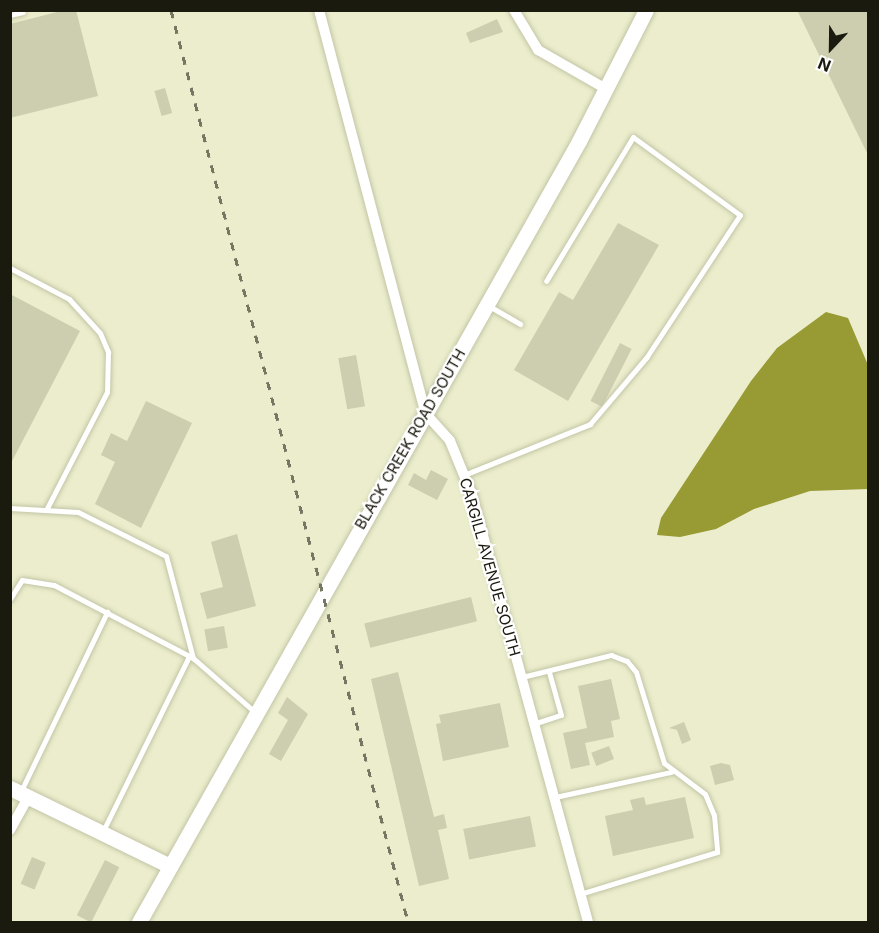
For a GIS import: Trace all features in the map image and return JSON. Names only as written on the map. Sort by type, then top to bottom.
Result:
[{"type":"street","name":"CARGILL AVENUE SOUTH","points":[[319,10],[426,414],[450,441],[464,476],[536,723],[588,922]]},
{"type":"street","points":[[514,10],[538,51],[606,89]]},
{"type":"street","name":"BLACK CREEK ROAD SOUTH","points":[[139,922],[487,305],[606,89],[646,10]]},
{"type":"street","points":[[10,830],[20,792],[170,866]]},
{"type":"lane","points":[[10,15],[23,12]]},
{"type":"lane","points":[[464,476],[590,424],[646,358],[740,215],[633,138],[546,281]]},
{"type":"lane","points":[[10,268],[69,299],[93,324],[108,351],[107,393],[47,508]]},
{"type":"lane","points":[[487,305],[520,324]]},
{"type":"lane","points":[[10,508],[47,508],[93,517],[166,556],[191,657],[102,833]]},
{"type":"lane","points":[[10,598],[22,580],[32,580],[107,612],[191,657],[256,713]]},
{"type":"lane","points":[[20,792],[107,612]]},
{"type":"lane","points":[[522,677],[611,656],[627,661],[671,772],[705,794],[714,815],[717,852],[580,894]]},
{"type":"lane","points":[[536,723],[561,715],[549,672]]},
{"type":"lane","points":[[555,797],[671,772]]},
{"type":"shaded area","points":[[826,312],[848,318],[868,365],[868,489],[810,491],[754,509],[716,529],[680,537],[657,535],[661,518],[751,381],[777,348]]},
{"type":"building","points":[[65,10],[76,10],[98,96],[10,118],[10,24]]},
{"type":"building","points":[[797,10],[868,10],[868,155]]},
{"type":"building","points":[[497,19],[503,32],[470,43],[466,33]]},
{"type":"building","points":[[165,88],[172,113],[162,116],[154,91]]},
{"type":"building","points":[[618,223],[659,245],[568,401],[514,370],[559,292],[573,300]]},
{"type":"building","points":[[10,294],[80,331],[10,465]]},
{"type":"building","points":[[620,343],[632,349],[602,407],[590,401]]},
{"type":"building","points":[[356,355],[365,406],[347,409],[338,358]]},
{"type":"building","points":[[146,401],[192,423],[141,528],[95,504],[115,462],[101,455],[111,433],[127,441]]},
{"type":"building","points":[[431,470],[448,479],[437,500],[408,485],[414,473],[426,480]]},
{"type":"building","points":[[237,534],[256,606],[207,619],[200,593],[223,587],[211,542]]},
{"type":"building","points":[[471,597],[477,621],[370,648],[364,624]]},
{"type":"building","points":[[224,626],[228,648],[208,651],[204,629]]},
{"type":"building","points":[[398,672],[434,817],[444,814],[447,828],[438,830],[449,879],[419,886],[371,679]]},
{"type":"building","points":[[611,679],[620,719],[611,721],[614,737],[585,743],[590,765],[571,769],[563,733],[587,728],[578,686]]},
{"type":"building","points":[[287,697],[308,714],[281,761],[269,754],[288,720],[278,713]]},
{"type":"building","points":[[500,703],[509,747],[443,761],[436,724],[441,723],[439,715]]},
{"type":"building","points":[[684,722],[691,740],[682,744],[677,730],[669,728]]},
{"type":"building","points":[[609,746],[614,759],[596,766],[591,753]]},
{"type":"building","points":[[721,763],[730,765],[734,780],[715,785],[710,766]]},
{"type":"building","points":[[644,797],[646,805],[685,797],[694,838],[613,856],[605,816],[633,810],[630,800]]},
{"type":"building","points":[[530,816],[536,846],[469,859],[463,829]]},
{"type":"building","points":[[32,857],[46,863],[34,890],[21,884]]},
{"type":"building","points":[[105,860],[119,867],[91,922],[77,915]]},
{"type":"railway","points":[[171,10],[408,922]]}]
